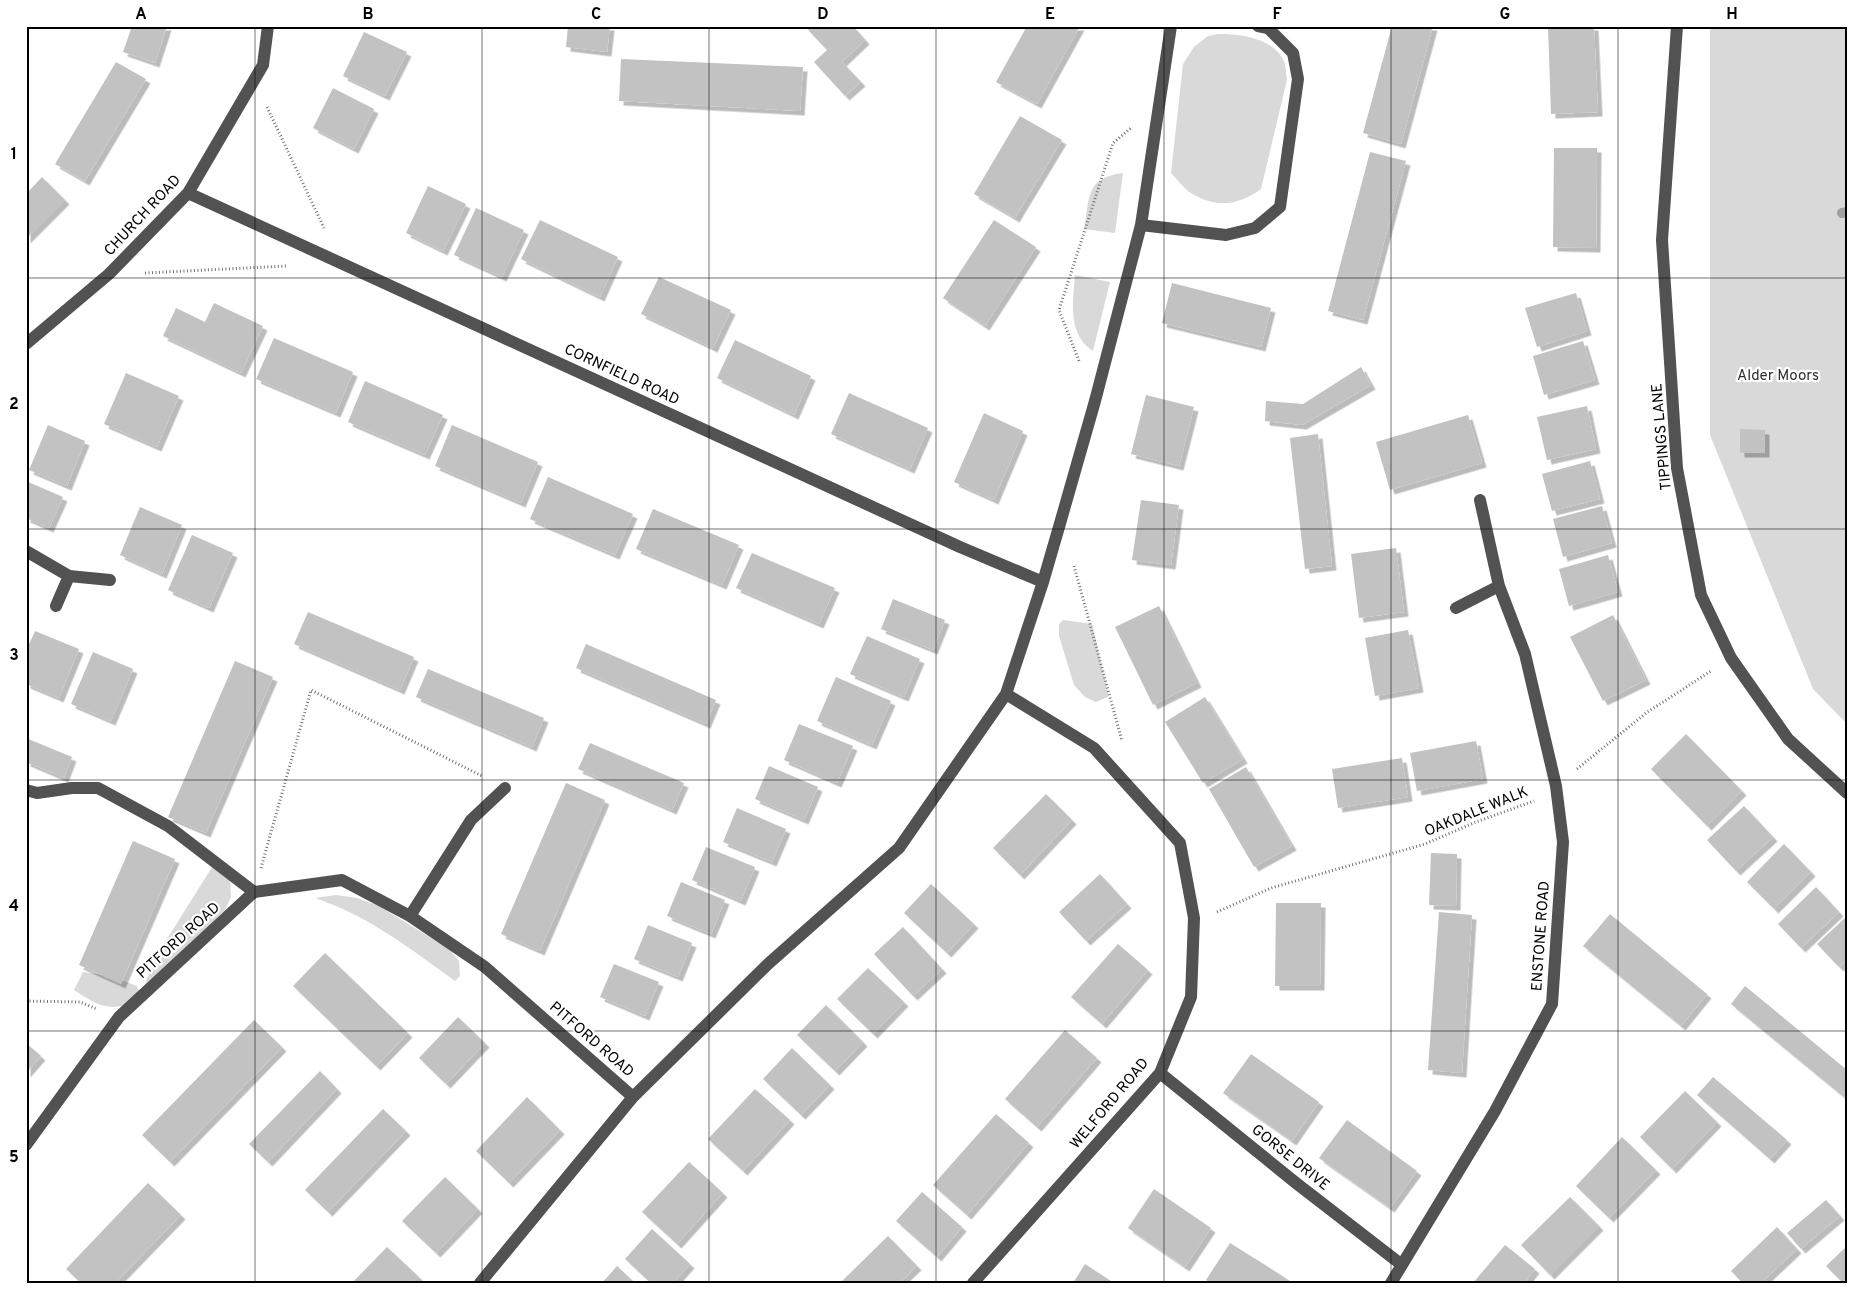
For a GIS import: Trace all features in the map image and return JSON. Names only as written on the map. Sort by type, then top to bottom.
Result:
[{"type":"street","name":"CHURCH ROAD","points":[[26,344],[109,274],[188,193],[263,65],[268,26]]},
{"type":"street","points":[[480,1283],[633,1096],[768,964],[899,848],[1006,694],[1043,582],[1061,520],[1095,401],[1141,225],[1171,26]]},
{"type":"street","points":[[1141,225],[1226,236],[1255,228],[1280,207],[1298,79],[1293,53],[1268,28],[1258,26]]},
{"type":"street","name":"TIPPINGS LANE","points":[[1677,26],[1662,240],[1678,468],[1701,595],[1731,658],[1788,739],[1847,794]]},
{"type":"street","name":"CORNFIELD ROAD","points":[[188,193],[960,547],[1043,582]]},
{"type":"street","name":"ENSTONE ROAD","points":[[1390,1283],[1495,1111],[1552,1004],[1563,842],[1556,786],[1525,654],[1499,586],[1480,500]]},
{"type":"street","points":[[26,551],[69,576],[110,580]]},
{"type":"street","points":[[56,606],[69,576]]},
{"type":"street","points":[[1456,608],[1499,586]]},
{"type":"street","name":"WELFORD ROAD","points":[[974,1283],[1160,1073],[1191,997],[1194,918],[1180,843],[1094,748],[1006,694]]},
{"type":"street","points":[[26,790],[37,793],[72,788],[98,788],[168,826],[254,892]]},
{"type":"street","points":[[410,916],[470,820],[506,788]]},
{"type":"street","name":"PITFORD ROAD","points":[[26,1145],[119,1017],[254,892],[342,880],[410,916],[485,966],[633,1096]]},
{"type":"street","name":"GORSE DRIVE","points":[[1160,1073],[1296,1183],[1402,1265]]},
{"type":"path","points":[[1095,401],[1059,310],[1113,143],[1159,106]]},
{"type":"path","points":[[1061,520],[1124,748]]},
{"type":"path","name":"OAKDALE WALK","points":[[1194,918],[1224,910],[1271,888],[1425,844],[1476,822],[1533,802],[1556,786],[1646,713],[1731,658]]},
{"type":"path","points":[[254,892],[311,690],[506,788]]},
{"type":"path","points":[[26,1001],[80,1002],[119,1017]]},
{"type":"green space","name":"Alder Moors","points":[[1710,26],[1847,26],[1847,724],[1813,689],[1710,435]]},
{"type":"green space","points":[[1218,34],[1257,39],[1274,48],[1285,64],[1287,80],[1261,189],[1244,199],[1226,203],[1218,203],[1200,198],[1191,193],[1171,173],[1183,64],[1194,47],[1208,36]]},
{"type":"green space","points":[[1123,173],[1115,233],[1084,229],[1089,199],[1096,184],[1102,179]]},
{"type":"green space","points":[[1075,275],[1110,282],[1093,351],[1079,336],[1075,326],[1073,306]]},
{"type":"green space","points":[[1063,620],[1092,624],[1108,697],[1096,702],[1085,697],[1074,685],[1059,636],[1059,624]]},
{"type":"green space","points":[[214,864],[230,877],[231,897],[225,910],[160,973],[145,983],[157,955]]},
{"type":"green space","points":[[336,895],[357,898],[379,906],[449,949],[459,961],[460,976],[455,981],[371,923],[315,898]]},
{"type":"green space","points":[[83,972],[110,976],[137,986],[141,997],[123,1006],[114,1007],[99,1004],[74,990]]},
{"type":"building","points":[[132,26],[167,26],[155,63],[123,52]]},
{"type":"building","points":[[568,26],[610,26],[607,52],[566,47]]},
{"type":"building","points":[[812,26],[853,26],[865,40],[842,62],[861,82],[845,96],[814,62],[827,50],[808,30]]},
{"type":"building","points":[[1027,26],[1080,26],[1037,104],[996,82]]},
{"type":"building","points":[[1392,26],[1433,26],[1401,144],[1363,133]]},
{"type":"building","points":[[1548,26],[1594,26],[1598,112],[1551,114]]},
{"type":"building","points":[[364,32],[407,52],[385,96],[343,76]]},
{"type":"building","points":[[621,59],[803,67],[800,111],[619,101]]},
{"type":"building","points":[[116,62],[146,79],[85,181],[55,164]]},
{"type":"building","points":[[333,88],[374,109],[354,149],[313,128]]},
{"type":"building","points":[[1020,116],[1062,140],[1015,218],[974,194]]},
{"type":"building","points":[[1554,148],[1597,148],[1596,248],[1553,247]]},
{"type":"building","points":[[1370,152],[1406,161],[1363,320],[1328,311]]},
{"type":"building","points":[[42,177],[65,200],[26,239],[26,194]]},
{"type":"building","points":[[428,186],[466,204],[443,251],[406,233]]},
{"type":"building","points":[[476,208],[524,230],[502,277],[454,255]]},
{"type":"building","points":[[540,220],[618,257],[600,297],[521,259]]},
{"type":"building","points":[[994,220],[1036,247],[985,326],[943,298]]},
{"type":"building","points":[[659,277],[731,310],[713,348],[641,314]]},
{"type":"building","points":[[1172,283],[1271,308],[1261,347],[1162,323]]},
{"type":"building","points":[[1576,293],[1587,331],[1537,347],[1525,308]]},
{"type":"building","points":[[214,303],[263,326],[241,373],[163,336],[176,308],[205,322]]},
{"type":"building","points":[[274,338],[353,372],[336,413],[256,379]]},
{"type":"building","points":[[735,340],[811,376],[794,415],[717,378]]},
{"type":"building","points":[[1583,341],[1595,380],[1544,395],[1533,356]]},
{"type":"building","points":[[1361,367],[1371,385],[1302,425],[1265,421],[1266,401],[1303,404]]},
{"type":"building","points":[[126,373],[179,396],[157,447],[104,424]]},
{"type":"building","points":[[365,381],[443,415],[425,455],[348,422]]},
{"type":"building","points":[[849,393],[928,428],[910,469],[831,434]]},
{"type":"building","points":[[1146,395],[1194,407],[1179,466],[1131,454]]},
{"type":"building","points":[[1587,406],[1596,449],[1547,460],[1537,417]]},
{"type":"building","points":[[984,413],[1023,431],[994,500],[954,482]]},
{"type":"building","points":[[1468,415],[1482,463],[1390,490],[1376,442]]},
{"type":"building","points":[[48,425],[85,441],[67,486],[29,470]]},
{"type":"building","points":[[452,425],[538,462],[521,503],[435,466]]},
{"type":"building","points":[[1740,429],[1765,430],[1765,453],[1740,453]]},
{"type":"building","points":[[1318,434],[1332,566],[1305,569],[1290,438]]},
{"type":"building","points":[[1590,461],[1600,499],[1552,511],[1542,474]]},
{"type":"building","points":[[548,477],[633,514],[615,555],[530,519]]},
{"type":"building","points":[[26,481],[63,497],[49,528],[26,518]]},
{"type":"building","points":[[1141,500],[1179,505],[1171,565],[1132,560]]},
{"type":"building","points":[[1602,506],[1612,543],[1563,557],[1553,519]]},
{"type":"building","points":[[140,507],[182,525],[162,574],[120,555]]},
{"type":"building","points":[[653,509],[739,545],[722,585],[636,549]]},
{"type":"building","points":[[192,535],[233,553],[209,608],[168,590]]},
{"type":"building","points":[[1396,548],[1404,612],[1359,618],[1351,554]]},
{"type":"building","points":[[752,553],[835,588],[819,624],[736,588]]},
{"type":"building","points":[[1608,555],[1618,592],[1569,606],[1559,569]]},
{"type":"building","points":[[893,599],[945,620],[933,650],[881,629]]},
{"type":"building","points":[[1159,606],[1197,683],[1153,705],[1115,627]]},
{"type":"building","points":[[308,612],[414,657],[400,690],[294,644]]},
{"type":"building","points":[[1613,615],[1646,680],[1603,701],[1570,637]]},
{"type":"building","points":[[1408,630],[1419,688],[1375,696],[1365,638]]},
{"type":"building","points":[[35,631],[79,649],[59,698],[26,684],[26,651]]},
{"type":"building","points":[[867,636],[920,659],[904,697],[850,674]]},
{"type":"building","points":[[586,644],[716,700],[706,724],[576,668]]},
{"type":"building","points":[[93,652],[133,669],[111,721],[71,704]]},
{"type":"building","points":[[235,661],[273,677],[206,833],[168,817]]},
{"type":"building","points":[[428,669],[544,718],[532,747],[416,697]]},
{"type":"building","points":[[836,677],[891,701],[872,745],[817,721]]},
{"type":"building","points":[[1205,697],[1243,759],[1203,783],[1165,722]]},
{"type":"building","points":[[799,724],[853,746],[837,783],[784,760]]},
{"type":"building","points":[[1686,734],[1742,791],[1707,826],[1651,769]]},
{"type":"building","points":[[26,738],[72,757],[64,778],[26,762]]},
{"type":"building","points":[[1476,741],[1483,779],[1417,791],[1410,753]]},
{"type":"building","points":[[590,743],[684,783],[672,810],[578,769]]},
{"type":"building","points":[[1402,758],[1408,797],[1338,808],[1332,769]]},
{"type":"building","points":[[769,766],[818,787],[804,820],[755,799]]},
{"type":"building","points":[[1246,767],[1292,846],[1254,867],[1209,789]]},
{"type":"building","points":[[566,783],[605,800],[540,951],[501,934]]},
{"type":"building","points":[[1046,794],[1072,820],[1020,875],[993,848]]},
{"type":"building","points":[[1744,806],[1773,837],[1736,871],[1707,840]]},
{"type":"building","points":[[737,808],[786,829],[772,862],[723,842]]},
{"type":"building","points":[[133,841],[175,859],[121,984],[79,965]]},
{"type":"building","points":[[1784,844],[1811,872],[1774,909],[1747,882]]},
{"type":"building","points":[[706,847],[755,867],[741,901],[692,880]]},
{"type":"building","points":[[1431,853],[1457,854],[1456,906],[1429,905]]},
{"type":"building","points":[[1100,874],[1127,904],[1086,941],[1059,912]]},
{"type":"building","points":[[681,882],[725,900],[711,934],[667,916]]},
{"type":"building","points":[[931,884],[974,924],[947,953],[904,913]]},
{"type":"building","points":[[1816,887],[1839,912],[1801,948],[1778,924]]},
{"type":"building","points":[[1276,903],[1321,903],[1320,986],[1275,986]]},
{"type":"building","points":[[1439,912],[1472,915],[1462,1073],[1428,1070]]},
{"type":"building","points":[[1610,914],[1707,994],[1681,1026],[1583,946]]},
{"type":"building","points":[[1847,916],[1847,960],[1839,967],[1817,944]]},
{"type":"building","points":[[648,925],[692,943],[678,977],[634,959]]},
{"type":"building","points":[[903,927],[942,969],[913,996],[874,954]]},
{"type":"building","points":[[1118,944],[1148,970],[1102,1024],[1071,997]]},
{"type":"building","points":[[325,953],[408,1033],[376,1066],[293,986]]},
{"type":"building","points":[[614,964],[659,982],[645,1016],[600,997]]},
{"type":"building","points":[[868,968],[904,1002],[873,1034],[837,999]]},
{"type":"building","points":[[1745,986],[1847,1070],[1847,1093],[1844,1097],[1731,1004]]},
{"type":"building","points":[[826,1005],[863,1042],[835,1071],[797,1035]]},
{"type":"building","points":[[458,1017],[485,1043],[446,1084],[419,1058]]},
{"type":"building","points":[[254,1020],[282,1047],[170,1162],[142,1135]]},
{"type":"building","points":[[1065,1030],[1097,1058],[1037,1127],[1005,1099]]},
{"type":"building","points":[[26,1043],[41,1056],[26,1073]]},
{"type":"building","points":[[792,1048],[830,1085],[801,1115],[763,1079]]},
{"type":"building","points":[[1251,1054],[1319,1102],[1292,1141],[1223,1093]]},
{"type":"building","points":[[320,1071],[337,1089],[268,1162],[249,1144]]},
{"type":"building","points":[[1713,1077],[1787,1140],[1770,1159],[1697,1095]]},
{"type":"building","points":[[755,1089],[790,1120],[743,1171],[708,1139]]},
{"type":"building","points":[[1685,1091],[1717,1122],[1672,1169],[1640,1137]]},
{"type":"building","points":[[527,1097],[560,1130],[509,1183],[476,1151]]},
{"type":"building","points":[[383,1109],[406,1131],[328,1212],[305,1190]]},
{"type":"building","points":[[996,1114],[1029,1143],[967,1215],[933,1185]]},
{"type":"building","points":[[1347,1120],[1417,1171],[1390,1208],[1319,1158]]},
{"type":"building","points":[[1622,1137],[1656,1170],[1609,1218],[1576,1186]]},
{"type":"building","points":[[689,1162],[723,1193],[677,1244],[642,1212]]},
{"type":"building","points":[[445,1177],[478,1209],[436,1253],[402,1221]]},
{"type":"building","points":[[148,1183],[181,1215],[115,1283],[81,1283],[66,1269]]},
{"type":"building","points":[[1154,1189],[1211,1228],[1185,1267],[1128,1228]]},
{"type":"building","points":[[922,1192],[962,1227],[937,1257],[896,1221]]},
{"type":"building","points":[[1570,1197],[1599,1226],[1550,1275],[1521,1245]]},
{"type":"building","points":[[1826,1200],[1840,1216],[1801,1249],[1787,1233]]},
{"type":"building","points":[[1777,1227],[1797,1249],[1761,1283],[1743,1283],[1731,1271]]},
{"type":"building","points":[[652,1229],[690,1264],[673,1283],[651,1283],[625,1259]]},
{"type":"building","points":[[888,1236],[917,1266],[899,1283],[840,1283]]},
{"type":"building","points":[[1230,1243],[1293,1283],[1211,1283],[1206,1280]]},
{"type":"building","points":[[1505,1245],[1535,1269],[1524,1283],[1473,1283]]},
{"type":"building","points":[[1847,1246],[1847,1283],[1843,1283],[1826,1266]]},
{"type":"building","points":[[387,1247],[419,1277],[413,1283],[352,1283]]},
{"type":"building","points":[[1085,1264],[1114,1283],[1073,1283]]},
{"type":"building","points":[[617,1266],[635,1283],[602,1283]]},
{"type":"waterway","points":[[1842,213],[1847,212]]}]
